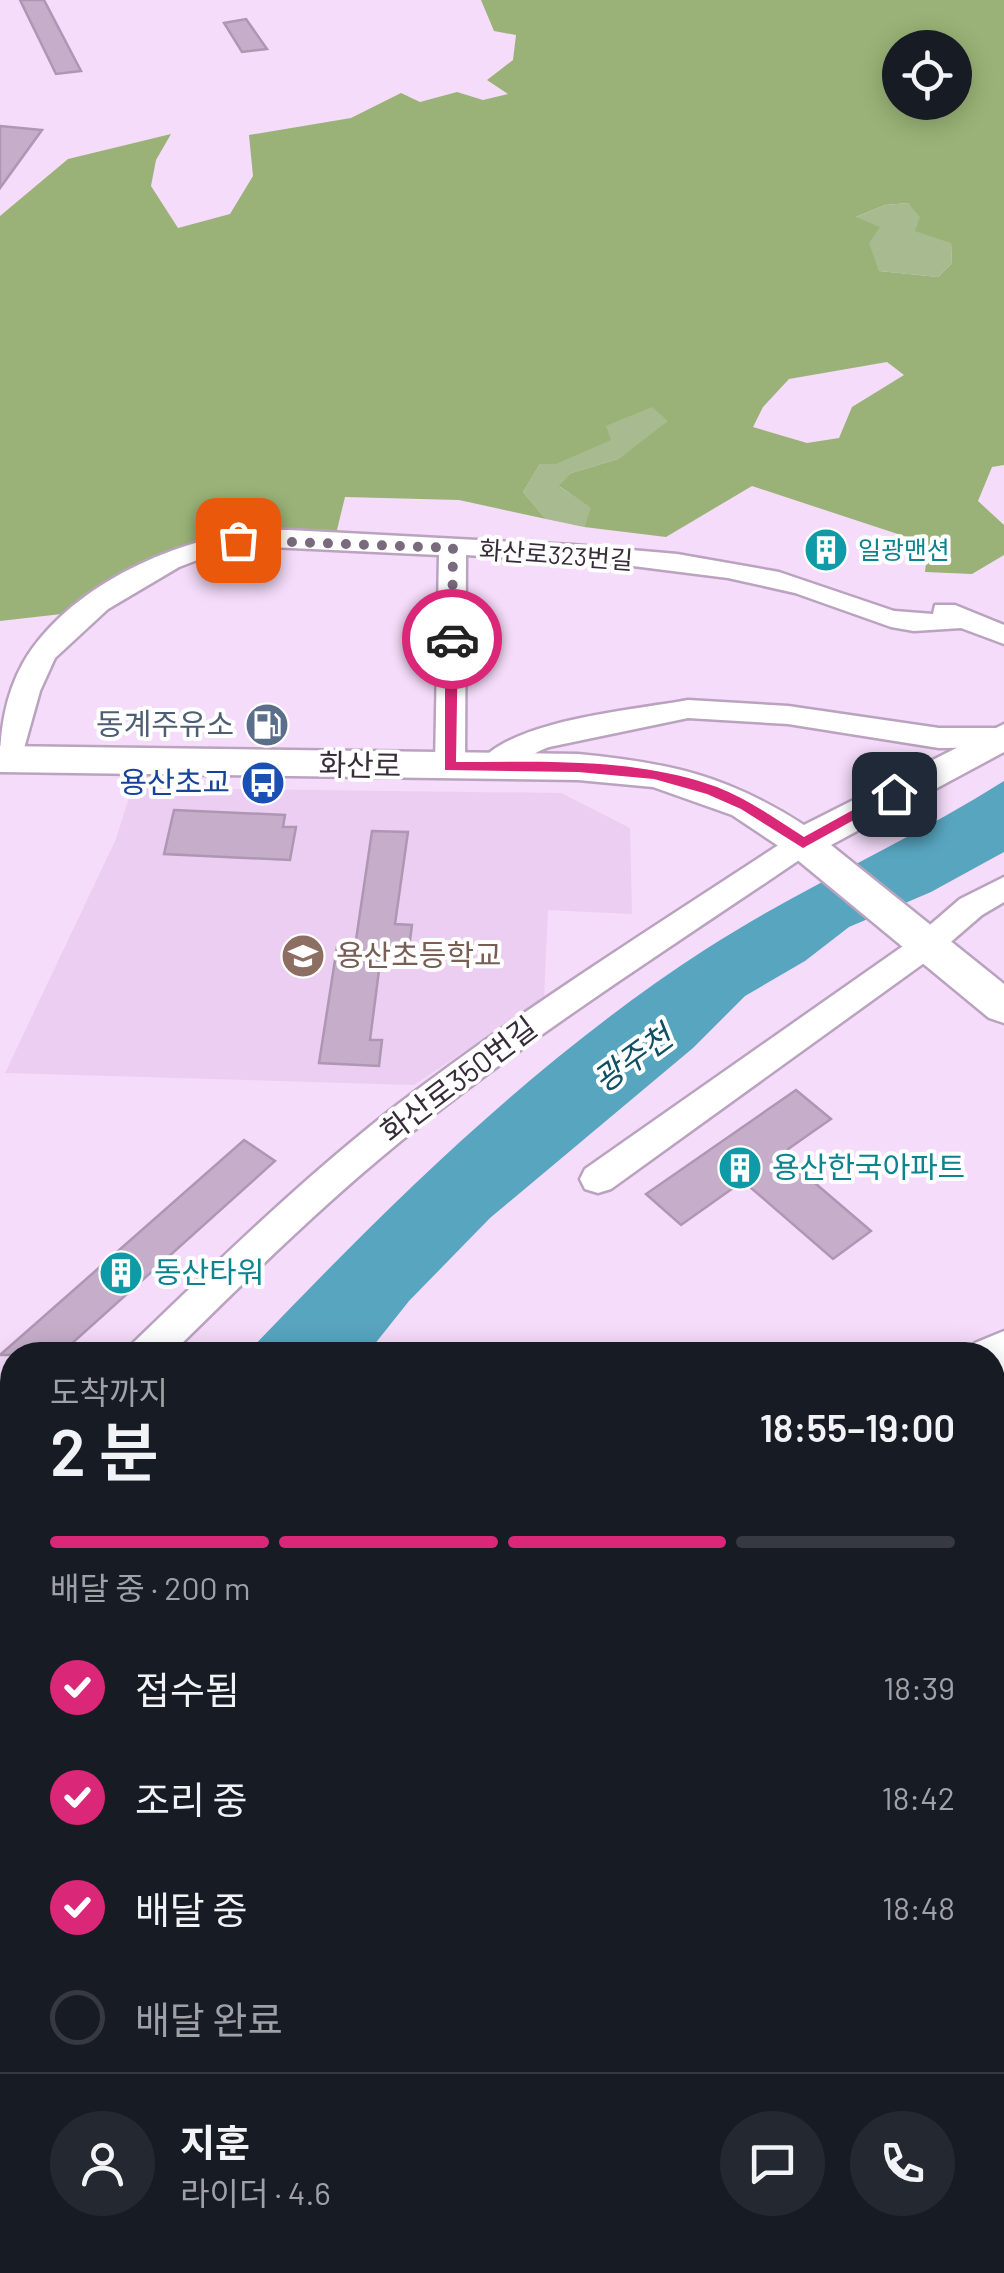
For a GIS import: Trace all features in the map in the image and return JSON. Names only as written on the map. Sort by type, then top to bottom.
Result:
[{"type":"main road","points":[[813,852],[1002,737]]},
{"type":"main road","name":"화산로","points":[[3,759],[626,770],[683,781],[746,806],[813,852],[1004,1007]]},
{"type":"street","name":"화산로323번길","points":[[3,759],[35,668],[64,630],[118,591],[177,558],[216,544],[254,540],[618,558],[735,572],[818,591],[875,617],[927,624],[967,618]]},
{"type":"street","points":[[450,766],[453,548]]},
{"type":"street","points":[[916,603],[967,618],[1004,635]]},
{"type":"street","points":[[492,766],[519,746],[544,738],[688,709],[788,715],[940,738],[1002,737]]},
{"type":"street","name":"화산로350번길","points":[[158,1342],[329,1182],[444,1088],[569,999],[813,852]]},
{"type":"street","points":[[598,1179],[927,945],[971,907],[1004,888]]},
{"type":"shaded area","name":"용산초등학교","points":[[147,788],[561,793],[630,828],[632,914],[548,910],[544,999],[414,1085],[5,1073],[116,839],[130,794]]},
{"type":"green space","points":[[481,0],[1004,0],[1004,465],[992,467],[978,501],[1004,525],[1004,555],[972,574],[925,572],[928,544],[752,486],[666,537],[584,527],[591,508],[559,486],[571,473],[618,459],[668,421],[652,407],[606,426],[611,440],[556,464],[540,464],[523,492],[546,519],[459,500],[345,497],[337,530],[235,529],[136,569],[79,612],[0,621],[0,216],[68,159],[171,134],[156,160],[151,186],[178,228],[230,214],[253,176],[249,135],[351,118],[401,93],[420,102],[457,92],[483,100],[508,94],[487,80],[513,60],[516,35],[494,31]],"holes":[[[908,203],[920,217],[915,231],[951,243],[952,263],[938,277],[879,271],[869,243],[880,227],[856,217],[885,205]],[[887,362],[904,375],[852,407],[839,438],[807,443],[753,427],[763,407],[789,379]]]},
{"type":"green space","points":[[908,203],[951,243],[952,263],[938,277],[879,271],[854,218],[885,205]]},
{"type":"green space","points":[[652,406],[669,421],[618,459],[571,473],[560,487],[592,508],[584,527],[546,519],[523,492],[540,464],[605,426]]},
{"type":"water","name":"광주천","points":[[1004,781],[1004,852],[931,892],[849,927],[805,961],[745,996],[693,1048],[490,1218],[409,1301],[376,1342],[258,1342],[464,1138],[581,1039],[742,926]]},
{"type":"building","points":[[20,0],[44,0],[81,71],[56,74]]},
{"type":"building","points":[[246,19],[267,49],[242,52],[224,23]]},
{"type":"building","points":[[0,126],[42,130],[0,188]]},
{"type":"building","points":[[174,810],[285,815],[283,827],[296,827],[290,860],[164,854]]},
{"type":"building","points":[[372,831],[408,832],[395,924],[412,925],[409,948],[382,947],[370,1040],[382,1040],[379,1066],[319,1063],[337,947],[355,947]]},
{"type":"building","name":"용산한국아파트","points":[[796,1090],[831,1119],[781,1154],[871,1231],[833,1259],[743,1181],[681,1225],[646,1194]]},
{"type":"building","name":"동산타워","points":[[244,1140],[275,1161],[73,1342],[15,1342]]},
{"type":"way so far","points":[[238,540],[453,548],[452,639]]},
{"type":"place","name":"일광맨션","points":[[826,550]]},
{"type":"place","name":"동계주유소","points":[[267,725]]},
{"type":"place","name":"용산초교","points":[[263,783]]},
{"type":"place","name":"용산초등학교","points":[[303,956]]},
{"type":"place","name":"용산한국아파트","points":[[740,1168]]},
{"type":"place","name":"동산타워","points":[[121,1273]]},
{"type":"route","points":[[452,639],[450,766],[578,767],[654,774],[712,790],[746,806],[803,844],[894,794]]}]
